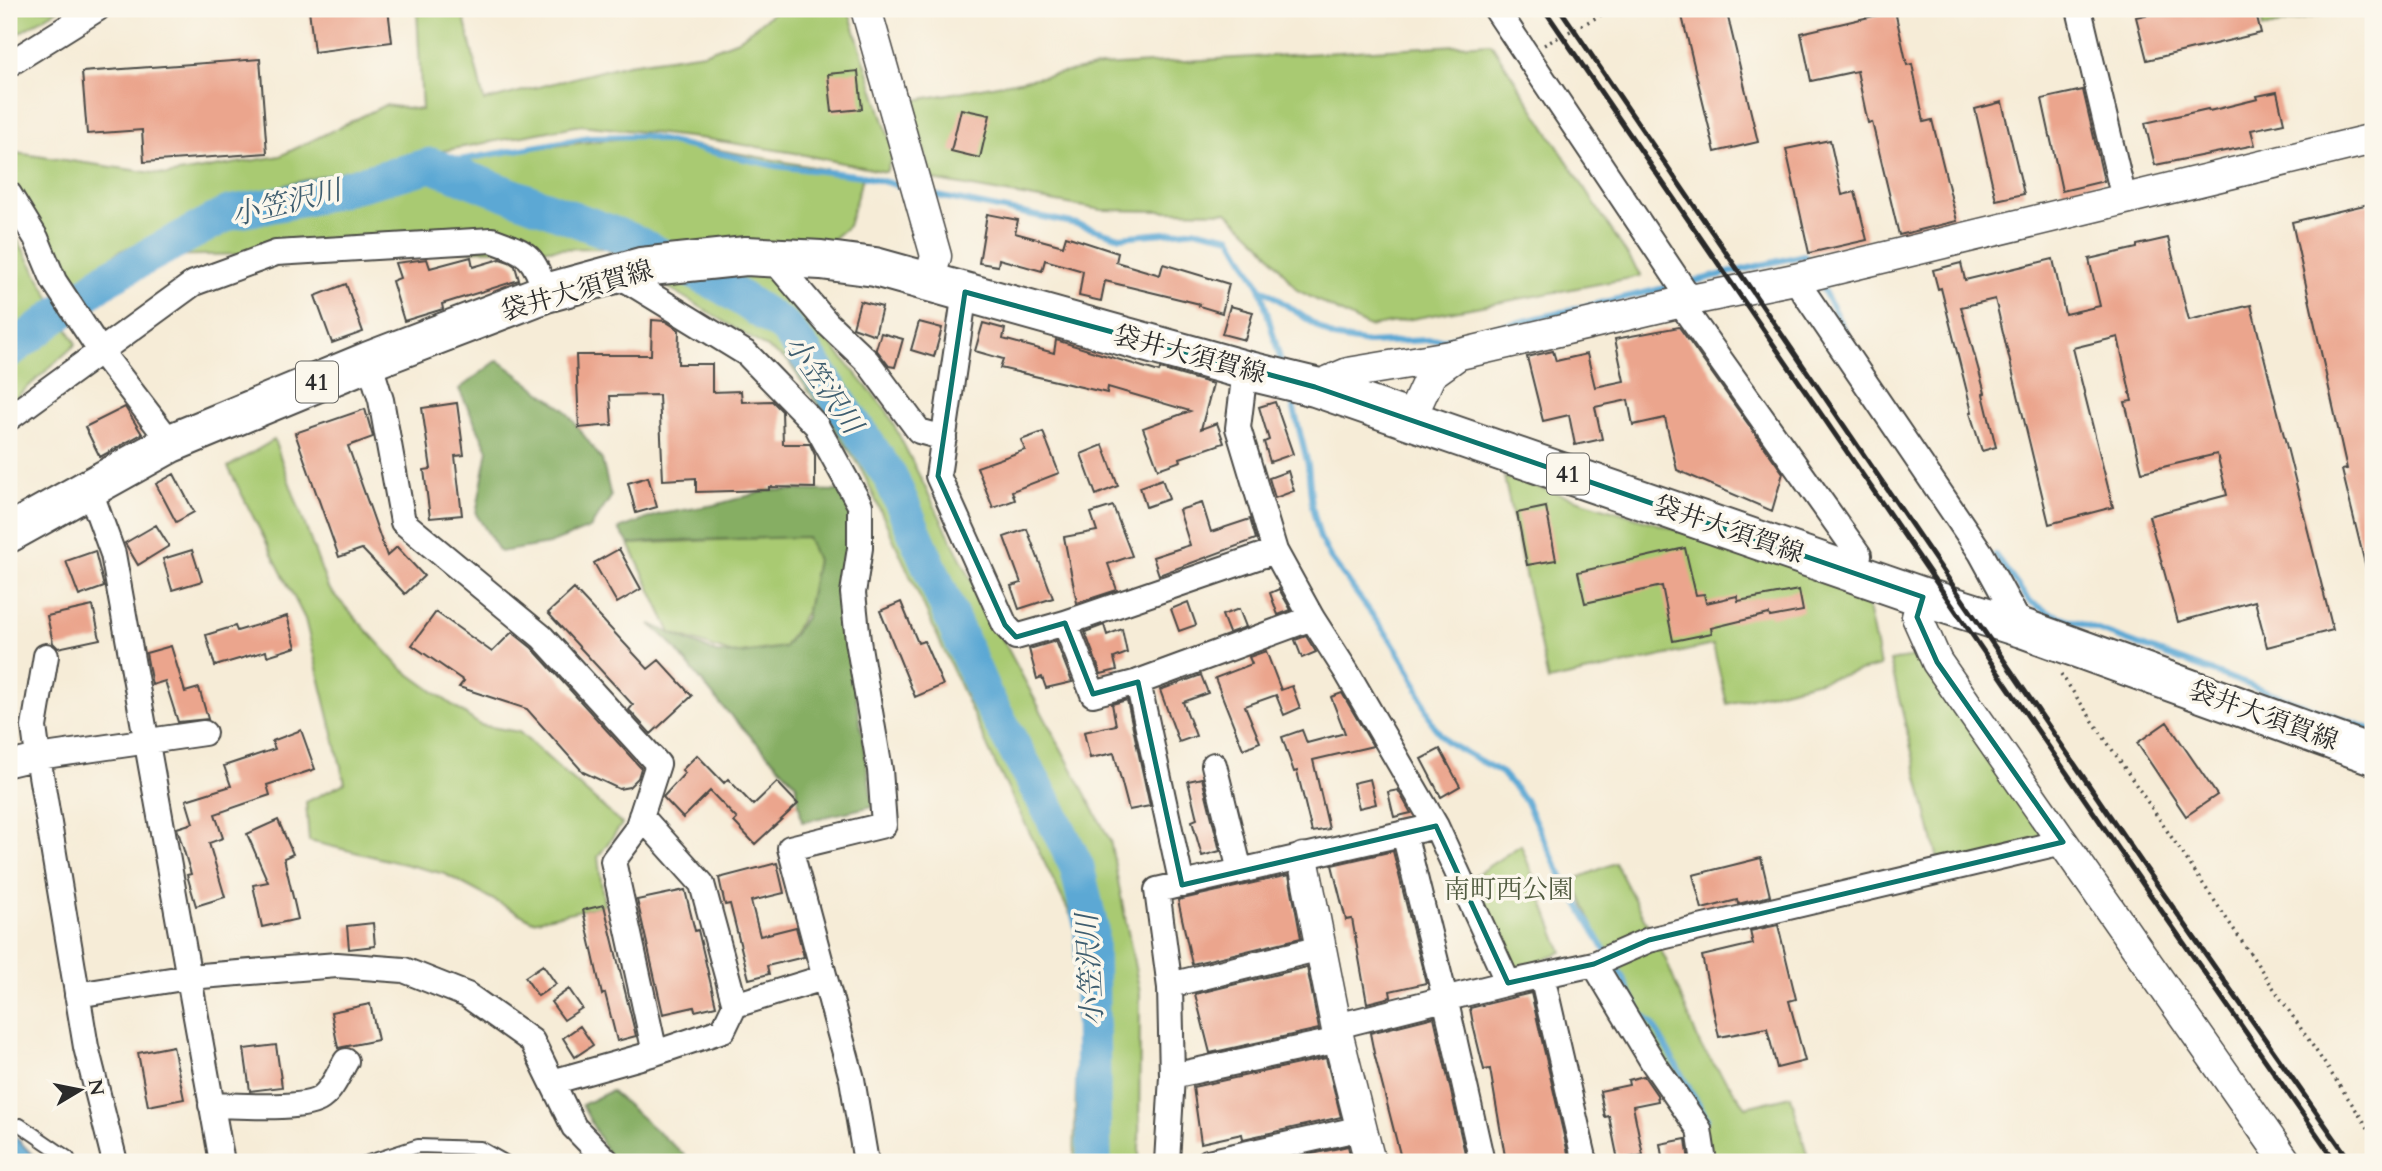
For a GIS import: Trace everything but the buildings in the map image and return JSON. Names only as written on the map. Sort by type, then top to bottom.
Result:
[{"type":"main road","name":"袋井大須賀線","points":[[9,533],[171,443],[369,361],[546,293],[628,270],[759,257],[821,260],[875,267],[1315,387],[1923,597],[2022,628],[2373,755]]},
{"type":"street","points":[[9,64],[97,9]]},
{"type":"street","points":[[866,9],[947,287],[944,438],[938,476],[1005,625],[1016,636],[1065,623],[1275,551]]},
{"type":"street","points":[[1496,9],[1685,302],[1859,555],[1854,572]]},
{"type":"street","points":[[2079,9],[2124,199]]},
{"type":"street","points":[[1315,387],[1348,373],[1456,355],[1795,279],[2373,139]]},
{"type":"street","points":[[9,194],[36,238],[54,281],[101,352],[171,443]]},
{"type":"street","points":[[9,418],[194,283],[276,253],[492,240],[517,249],[534,262],[546,293]]},
{"type":"street","points":[[759,257],[867,361],[919,431],[944,438]]},
{"type":"street","points":[[628,270],[747,354],[816,425],[860,505],[860,548],[853,593],[858,641],[880,770],[884,825],[790,848],[852,1079],[866,1162]]},
{"type":"street","points":[[1795,279],[1982,553],[2022,628]]},
{"type":"street","points":[[1410,420],[1431,374],[1456,355]]},
{"type":"street","points":[[369,361],[383,412],[403,522],[542,637],[658,764],[637,830],[613,861],[655,1053]]},
{"type":"street","points":[[1245,370],[1238,428],[1275,551],[1436,825],[1508,983]]},
{"type":"street","points":[[89,488],[113,554],[222,1162]]},
{"type":"street","points":[[1923,597],[1917,617],[1937,662],[2286,1162]]},
{"type":"street","points":[[1065,623],[1093,694],[1138,681],[1312,618]]},
{"type":"street","points":[[46,656],[34,727],[38,757],[86,1047],[115,1162]]},
{"type":"street","points":[[1138,681],[1182,885]]},
{"type":"street","points":[[9,764],[38,757],[204,733]]},
{"type":"street","points":[[1214,765],[1240,871]]},
{"type":"street","points":[[552,1082],[655,1053],[723,1030],[734,1005],[702,884],[641,816]]},
{"type":"street","points":[[1167,1162],[1172,1076],[1170,985],[1157,890],[1436,825]]},
{"type":"street","points":[[1404,833],[1482,1162]]},
{"type":"street","points":[[1172,1076],[1338,1032],[1445,998],[1594,964],[1648,940],[2063,842]]},
{"type":"street","points":[[1303,858],[1338,1032],[1370,1162]]},
{"type":"street","points":[[1170,985],[1321,948]]},
{"type":"street","points":[[1594,964],[1654,1063],[1699,1129],[1704,1162]]},
{"type":"street","points":[[78,995],[189,977],[337,965],[404,970],[467,995],[532,1041],[574,1126],[608,1162]]},
{"type":"street","points":[[1542,976],[1585,1162]]},
{"type":"street","points":[[734,1005],[823,978]]},
{"type":"street","points":[[211,1105],[271,1107],[320,1099],[333,1084],[346,1061]]},
{"type":"street","points":[[1208,1162],[1362,1128]]},
{"type":"lane","points":[[20,1125],[71,1162]]},
{"type":"lane","points":[[368,1162],[418,1146],[480,1148],[505,1162]]},
{"type":"path","points":[[1527,54],[1601,15]]},
{"type":"path","points":[[2068,645],[2060,675],[2373,1135]]},
{"type":"highlighted area","points":[[965,292],[1315,387],[1923,597],[1917,617],[1937,662],[2063,842],[1649,940],[1594,964],[1508,983],[1436,826],[1182,885],[1138,682],[1093,694],[1065,623],[1016,637],[1005,625],[938,476]]},
{"type":"green space","points":[[9,9],[59,9],[9,39]]},
{"type":"green space","points":[[417,9],[462,9],[484,101],[628,64],[704,53],[738,40],[778,9],[848,9],[894,153],[886,172],[795,153],[706,139],[581,125],[383,162],[285,185],[120,251],[72,286],[9,179],[9,152],[167,175],[280,156],[385,105],[422,110]]},
{"type":"green space","points":[[2259,9],[2343,9],[2343,10],[2263,28]]},
{"type":"green space","points":[[1491,43],[1641,276],[1369,327],[1297,290],[1264,247],[1227,212],[1102,210],[933,180],[910,101],[1101,66]]},
{"type":"green space","points":[[642,136],[863,176],[848,226],[780,283],[887,411],[979,595],[1110,840],[1140,993],[1139,1162],[1074,1162],[1080,934],[995,763],[861,468],[788,361],[604,248],[147,256],[305,199],[510,151]]},
{"type":"green space","points":[[9,224],[76,344],[9,404]]},
{"type":"green space","points":[[498,360],[565,410],[602,460],[611,497],[590,528],[549,544],[500,552],[476,514],[488,450],[459,389]]},
{"type":"green space","points":[[274,440],[328,588],[401,668],[480,725],[519,732],[622,824],[598,857],[604,905],[533,921],[445,874],[309,841],[306,802],[345,783],[305,619],[228,467]]},
{"type":"green space","points":[[1504,477],[1864,587],[1880,666],[1727,704],[1713,645],[1548,681]]},
{"type":"green space","points":[[769,490],[843,491],[851,513],[854,683],[873,806],[802,822],[796,784],[721,705],[669,641],[650,624],[716,653],[741,654],[784,647],[806,617],[817,560],[807,537],[629,544],[619,529],[660,514],[715,505]]},
{"type":"green space","points":[[807,536],[817,560],[807,610],[784,647],[733,654],[671,633],[629,544]]},
{"type":"green space","points":[[1920,656],[2050,846],[1941,872],[1890,661]]},
{"type":"green space","name":"南町西公園","points":[[1521,845],[1562,952],[1515,969],[1474,876]]},
{"type":"green space","points":[[1615,863],[1666,960],[1701,1047],[1746,1107],[1791,1096],[1809,1162],[1704,1162],[1615,977],[1573,880]]},
{"type":"green space","points":[[611,1091],[690,1162],[612,1162],[582,1105]]},
{"type":"water","points":[[9,1130],[39,1162],[9,1162]]},
{"type":"waterway","points":[[431,165],[590,137],[642,136],[776,166],[863,176],[908,188]]},
{"type":"waterway","name":"小笠沢川","points":[[9,351],[109,277],[229,213],[305,199],[431,165],[633,241],[725,288],[785,327],[891,478],[985,695],[1048,808],[1077,867],[1091,928],[1094,1162]]},
{"type":"waterway","points":[[928,194],[1077,224],[1120,237],[1198,230],[1231,237],[1260,287],[1282,366]]},
{"type":"waterway","points":[[1687,283],[1804,255],[1810,266]]},
{"type":"waterway","points":[[1819,282],[1848,337]]},
{"type":"waterway","points":[[1260,287],[1333,337],[1368,343],[1448,339],[1673,286]]},
{"type":"waterway","points":[[1290,393],[1308,465],[1312,506],[1320,538],[1331,559],[1391,640],[1411,673],[1433,725],[1447,742],[1502,773],[1525,800],[1558,869],[1606,952]]},
{"type":"waterway","points":[[1995,555],[2029,601],[2048,612],[2373,730]]},
{"type":"waterway","points":[[1612,961],[1639,1011],[1653,1025],[1707,1119]]},
{"type":"railway","points":[[1544,9],[2336,1162]]},
{"type":"railway","points":[[1560,9],[2142,863],[2351,1162]]}]
